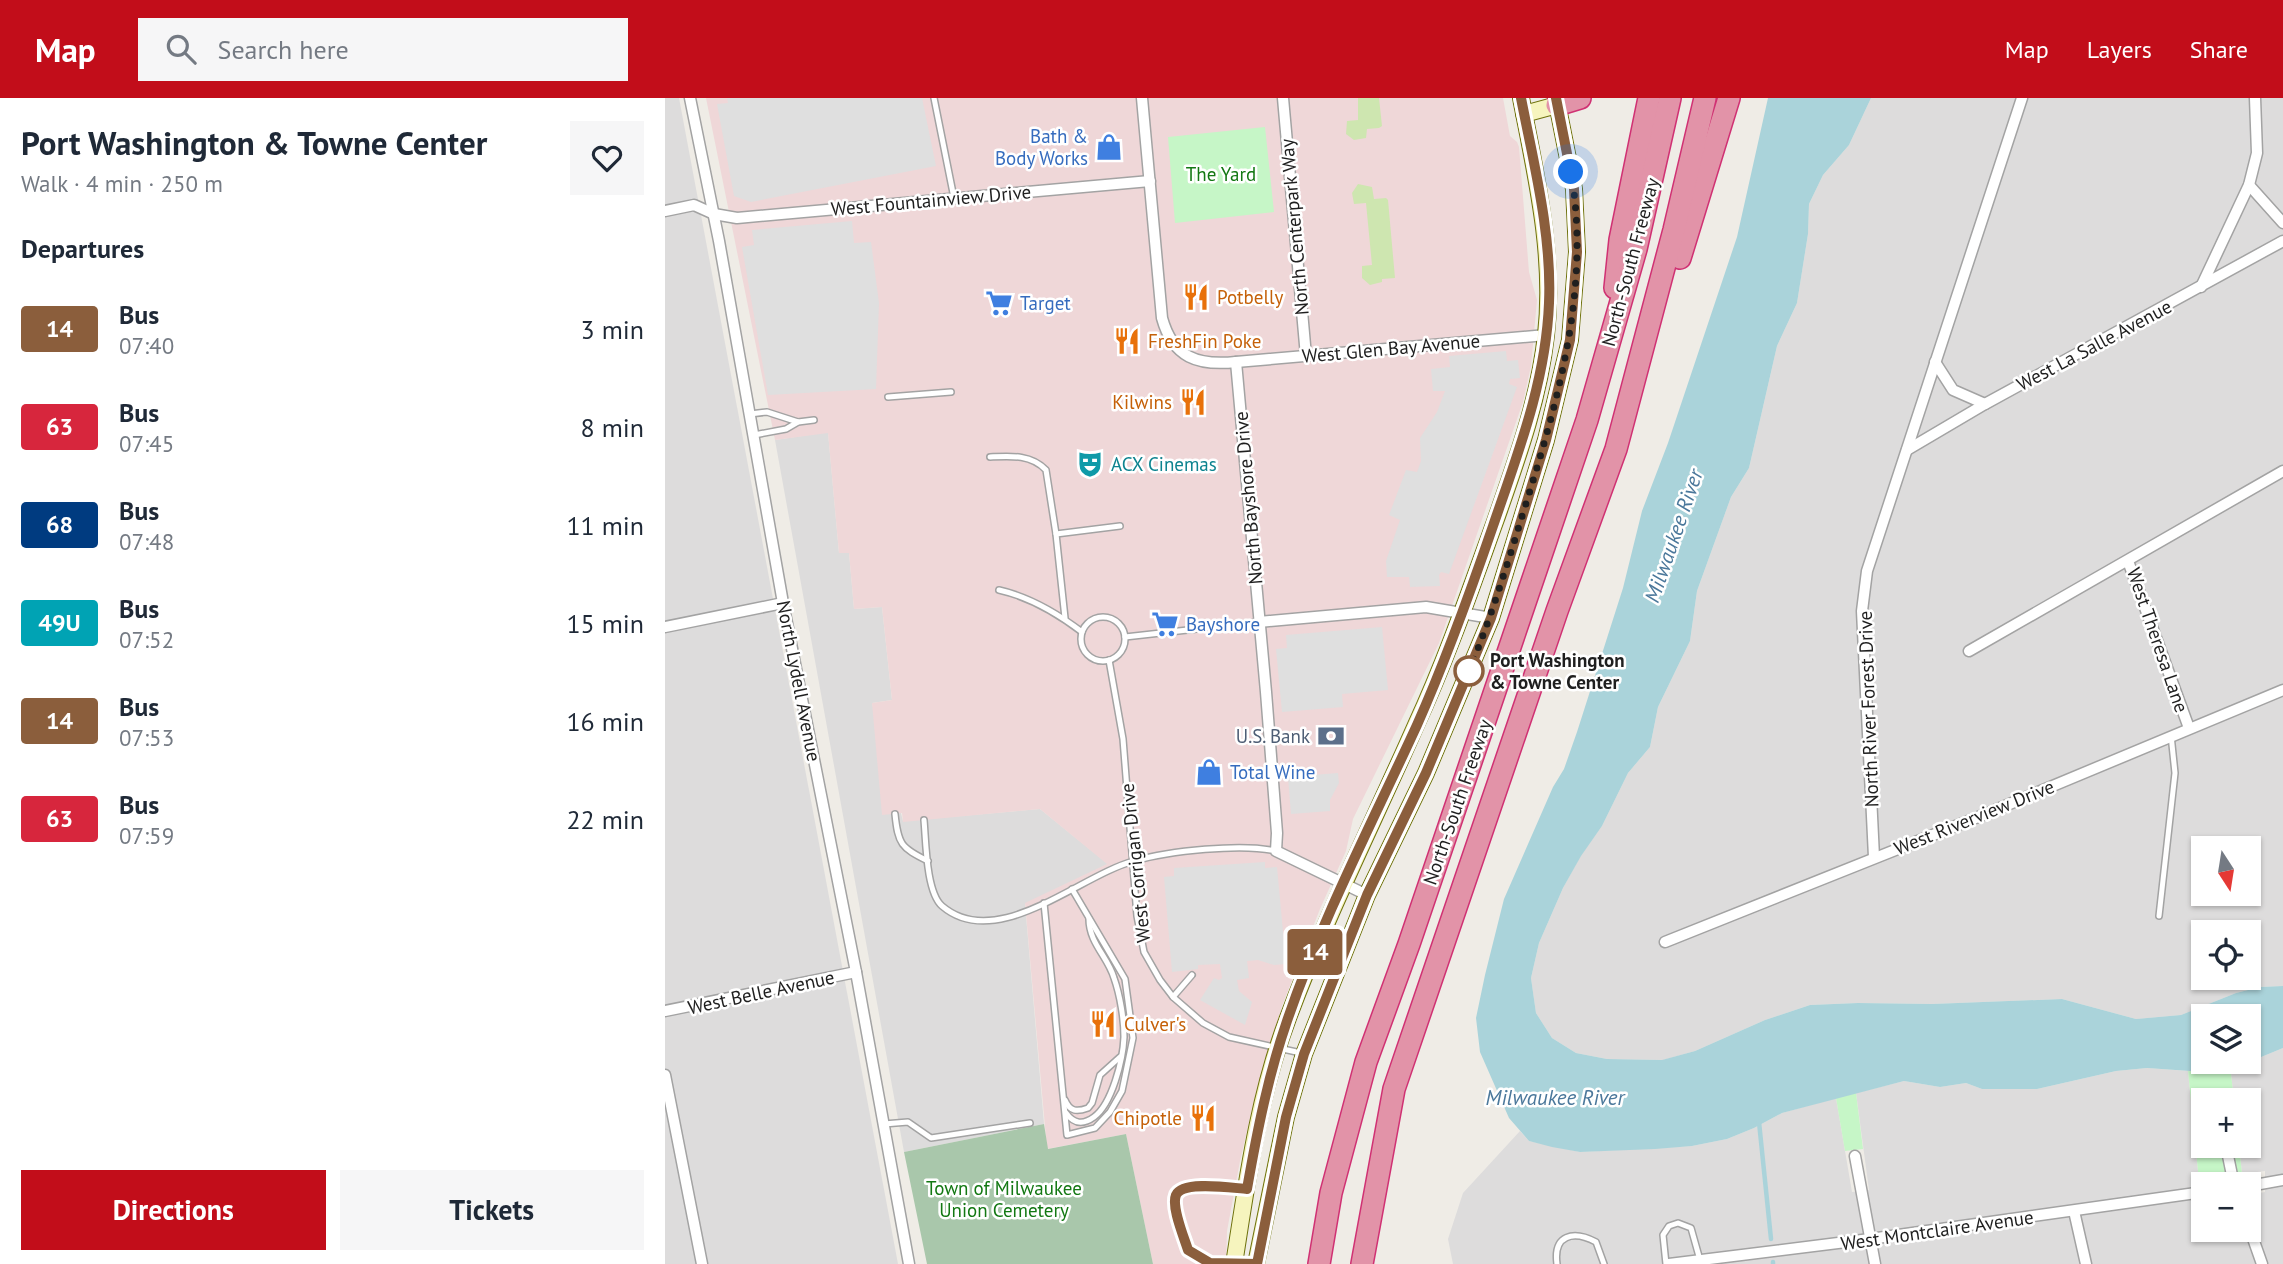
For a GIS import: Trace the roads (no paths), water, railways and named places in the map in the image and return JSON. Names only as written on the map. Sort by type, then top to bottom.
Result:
[{"type":"highway","points":[[1557,102],[1580,98]]},
{"type":"highway","points":[[1612,332],[1620,240],[1649,98]]},
{"type":"highway","name":"North-South Freeway","points":[[1319,1264],[1331,1194],[1366,1062],[1409,944],[1587,420],[1636,249],[1670,98]]},
{"type":"highway","name":"North-South Freeway","points":[[1362,1264],[1394,1089],[1557,611],[1616,449],[1674,230],[1705,98]]},
{"type":"highway","points":[[1616,449],[1687,237],[1729,98]]},
{"type":"main road","points":[[1234,1264],[1260,1110],[1287,1020],[1343,884],[1417,723],[1463,614],[1537,394],[1549,301],[1546,247],[1522,106],[1557,102],[1574,189],[1577,252],[1570,340],[1546,440],[1491,618],[1426,773],[1367,895],[1304,1054],[1286,1117],[1257,1264]]},
{"type":"street","name":"North Lydell Avenue","points":[[690,98],[714,214],[783,603],[856,972],[909,1264]]},
{"type":"street","points":[[1142,98],[1165,329],[1181,352],[1197,360],[1212,364],[1236,362]]},
{"type":"street","name":"North Centerpark Way","points":[[1283,98],[1306,356]]},
{"type":"street","name":"North River Forest Drive","points":[[1874,857],[1862,611],[1867,571],[2022,98]]},
{"type":"street","points":[[2201,287],[2249,185],[2257,153],[2255,98]]},
{"type":"street","name":"West Fountainview Drive","points":[[665,211],[694,205],[714,214],[737,218],[1150,181]]},
{"type":"street","points":[[2249,185],[2283,223]]},
{"type":"street","name":"West La Salle Avenue","points":[[1907,450],[1985,404],[2283,241]]},
{"type":"street","name":"West Glen Bay Avenue","points":[[1236,362],[1546,335]]},
{"type":"street","name":"North Bayshore Drive","points":[[1236,362],[1277,833],[1276,851]]},
{"type":"street","points":[[1935,362],[1953,390],[1985,404]]},
{"type":"street","name":"West Theresa Lane","points":[[2189,728],[2128,561],[2283,471]]},
{"type":"street","points":[[1969,651],[2128,561]]},
{"type":"street","points":[[665,627],[783,603]]},
{"type":"street","points":[[1259,622],[1426,607],[1491,618]]},
{"type":"street","name":"West Riverview Drive","points":[[1665,942],[1983,815],[2283,690]]},
{"type":"street","points":[[1276,851],[1367,895]]},
{"type":"street","name":"West Belle Avenue","points":[[665,1012],[856,972]]},
{"type":"street","points":[[665,1075],[702,1264]]},
{"type":"street","points":[[1855,1156],[1875,1264]]},
{"type":"street","points":[[2261,1184],[2283,1180]]},
{"type":"street","name":"West Montclaire Avenue","points":[[1667,1264],[1870,1239],[2191,1194]]},
{"type":"street","points":[[2074,1211],[2086,1264]]},
{"type":"street","points":[[2254,1242],[2262,1264]]},
{"type":"lane","points":[[934,98],[954,198]]},
{"type":"lane","points":[[888,397],[951,392]]},
{"type":"lane","points":[[750,414],[767,412],[797,422],[814,421]]},
{"type":"lane","points":[[754,435],[786,429],[797,422]]},
{"type":"lane","points":[[989,457],[1025,457],[1046,470],[1065,618]]},
{"type":"lane","points":[[1056,534],[1121,526]]},
{"type":"lane","points":[[999,590],[1019,594],[1065,618],[1082,632]]},
{"type":"lane","points":[[1105,617],[1118,624],[1125,637],[1121,651],[1109,660],[1095,660],[1085,652],[1082,645],[1082,632],[1091,621],[1105,617]]},
{"type":"lane","points":[[1125,637],[1259,622]]},
{"type":"lane","name":"West Corrigan Drive","points":[[1109,660],[1123,740],[1137,916],[1144,952],[1173,997],[1203,1023],[1229,1037],[1304,1054]]},
{"type":"lane","points":[[2159,916],[2175,773],[2171,735]]},
{"type":"lane","points":[[895,814],[897,835],[904,849],[928,861]]},
{"type":"lane","points":[[923,820],[930,883],[941,905],[965,919],[993,920],[1027,911],[1133,861],[1215,849],[1254,847],[1276,851]]},
{"type":"lane","points":[[1044,903],[1067,1135],[1092,1130],[1101,1124],[1120,1095],[1133,1044],[1125,979],[1072,889]]},
{"type":"lane","points":[[1065,1111],[1070,1119],[1078,1123],[1088,1121],[1100,1112],[1109,1097],[1121,1057],[1124,1032],[1114,977],[1090,933],[1090,918]]},
{"type":"lane","points":[[1173,997],[1192,975]]},
{"type":"lane","points":[[1063,1097],[1072,1110],[1089,1108],[1100,1075],[1121,1057]]},
{"type":"lane","points":[[884,1125],[908,1122],[931,1138],[1030,1123]]},
{"type":"lane","points":[[1247,1189],[1202,1185],[1181,1190],[1176,1196],[1175,1208],[1188,1250],[1208,1264],[1257,1264]]},
{"type":"lane","points":[[1667,1264],[1663,1235],[1669,1226],[1678,1223],[1691,1228],[1700,1260]]},
{"type":"lane","points":[[1557,1264],[1556,1254],[1560,1242],[1570,1235],[1582,1235],[1596,1242],[1604,1264]]},
{"type":"water","name":"Milwaukee River","points":[[1768,98],[1871,98],[1849,145],[1823,175],[1809,204],[1808,234],[1797,303],[1777,346],[1749,468],[1731,497],[1697,591],[1690,641],[1658,707],[1650,747],[1628,773],[1602,826],[1563,888],[1539,943],[1531,978],[1536,1013],[1552,1038],[1576,1053],[1607,1059],[1662,1060],[1695,1051],[1765,1020],[1810,1005],[2062,999],[2136,1019],[2181,1015],[2191,1011],[2191,1071],[2147,1068],[2116,1071],[2037,1089],[1982,1089],[1966,1083],[1940,1087],[1904,1081],[1782,1113],[1727,1139],[1692,1146],[1655,1149],[1580,1152],[1552,1147],[1529,1141],[1509,1118],[1480,1052],[1476,1018],[1504,899],[1553,787],[1564,769],[1623,588],[1642,511],[1668,443],[1737,237]]},
{"type":"water","name":"Milwaukee River","points":[[2283,986],[2283,1048],[2261,1057],[2261,1004],[2208,1004],[2248,990]]},
{"type":"waterway","points":[[1759,1122],[1771,1239]]},
{"type":"place","name":"Bath & Body Works","points":[[1109,147]]},
{"type":"place","name":"Potbelly","points":[[1196,297]]},
{"type":"place","name":"Target","points":[[999,303]]},
{"type":"place","name":"FreshFin Poke","points":[[1127,341]]},
{"type":"place","name":"Kilwins","points":[[1193,402]]},
{"type":"place","name":"ACX Cinemas","points":[[1090,464]]},
{"type":"place","name":"Bayshore","points":[[1165,624]]},
{"type":"place","name":"Port Washington & Towne Center","points":[[1469,671]]},
{"type":"place","name":"U.S. Bank","points":[[1331,736]]},
{"type":"place","name":"Total Wine","points":[[1209,772]]},
{"type":"place","name":"Culver's","points":[[1103,1024]]},
{"type":"place","name":"Chipotle","points":[[1203,1118]]},
{"type":"park label","name":"The Yard","points":[[1221,174]]},
{"type":"park label","name":"Town of Milwaukee Union Cemetery","points":[[1004,1199]]}]
